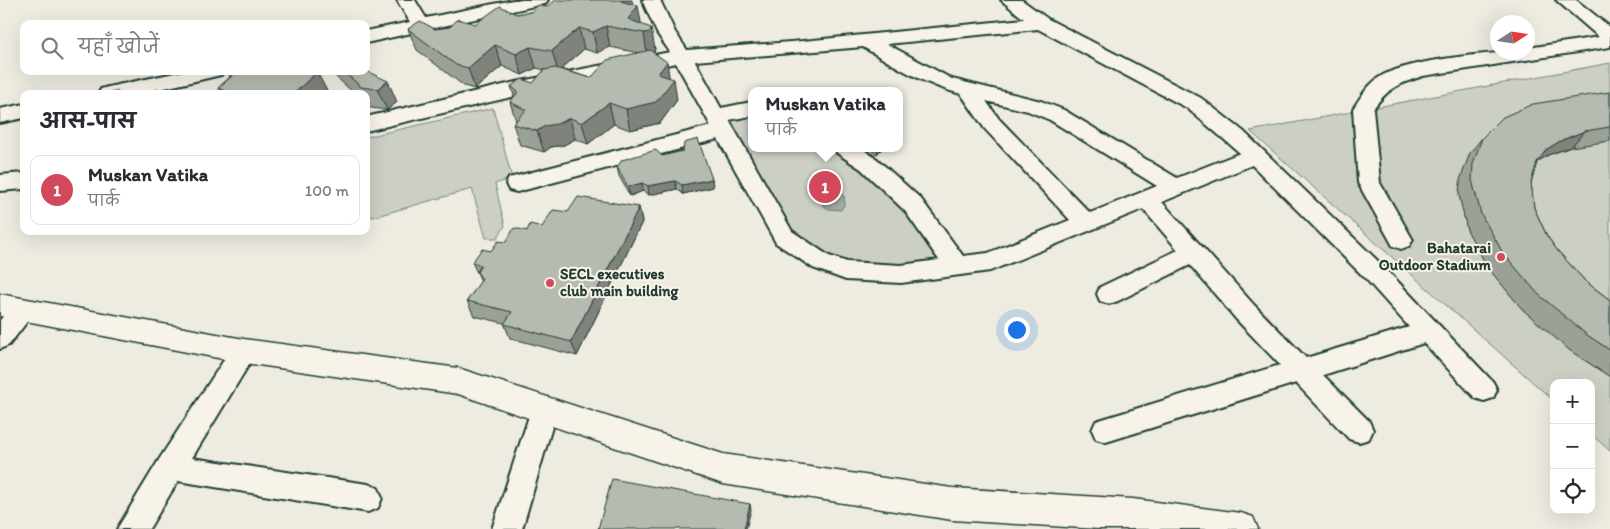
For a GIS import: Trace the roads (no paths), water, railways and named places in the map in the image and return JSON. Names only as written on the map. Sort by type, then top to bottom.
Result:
[{"type":"main road","points":[[12,308],[244,351],[458,381],[723,469],[952,504],[1115,522],[1241,529]]},
{"type":"street","points":[[406,0],[421,25]]},
{"type":"street","points":[[370,37],[539,0]]},
{"type":"street","points":[[651,0],[666,33],[682,56],[784,237],[821,262],[846,271],[901,274],[990,262],[1256,155]]},
{"type":"street","points":[[1010,0],[1041,23],[1194,103],[1236,136],[1374,272],[1484,390]]},
{"type":"street","points":[[1565,0],[1610,36]]},
{"type":"street","points":[[370,123],[516,89],[682,56],[867,41],[1041,23]]},
{"type":"street","points":[[867,41],[918,71],[946,84],[1034,106],[1057,115],[1175,187]]},
{"type":"street","points":[[1401,240],[1369,184],[1363,109],[1378,88],[1391,79],[1422,70],[1610,41]]},
{"type":"street","points":[[126,90],[196,75]]},
{"type":"street","points":[[970,91],[992,124],[1086,223]]},
{"type":"street","points":[[517,184],[719,123],[748,110]]},
{"type":"street","points":[[0,116],[20,112]]},
{"type":"street","points":[[852,152],[869,164],[913,205],[957,267]]},
{"type":"street","points":[[0,183],[20,181]]},
{"type":"street","points":[[1147,199],[1245,312],[1359,430]]},
{"type":"street","points":[[1109,294],[1194,253]]},
{"type":"street","points":[[0,338],[12,308]]},
{"type":"street","points":[[1106,430],[1300,369],[1429,332]]},
{"type":"street","points":[[132,529],[244,351]]},
{"type":"street","points":[[507,529],[544,410]]},
{"type":"street","points":[[170,467],[368,498]]},
{"type":"place","name":"Muskan Vatika","points":[[825,187]]},
{"type":"place","name":"Bahatarai Outdoor Stadium","points":[[1501,257]]},
{"type":"place","name":"SECL executives club main building","points":[[550,283]]}]
